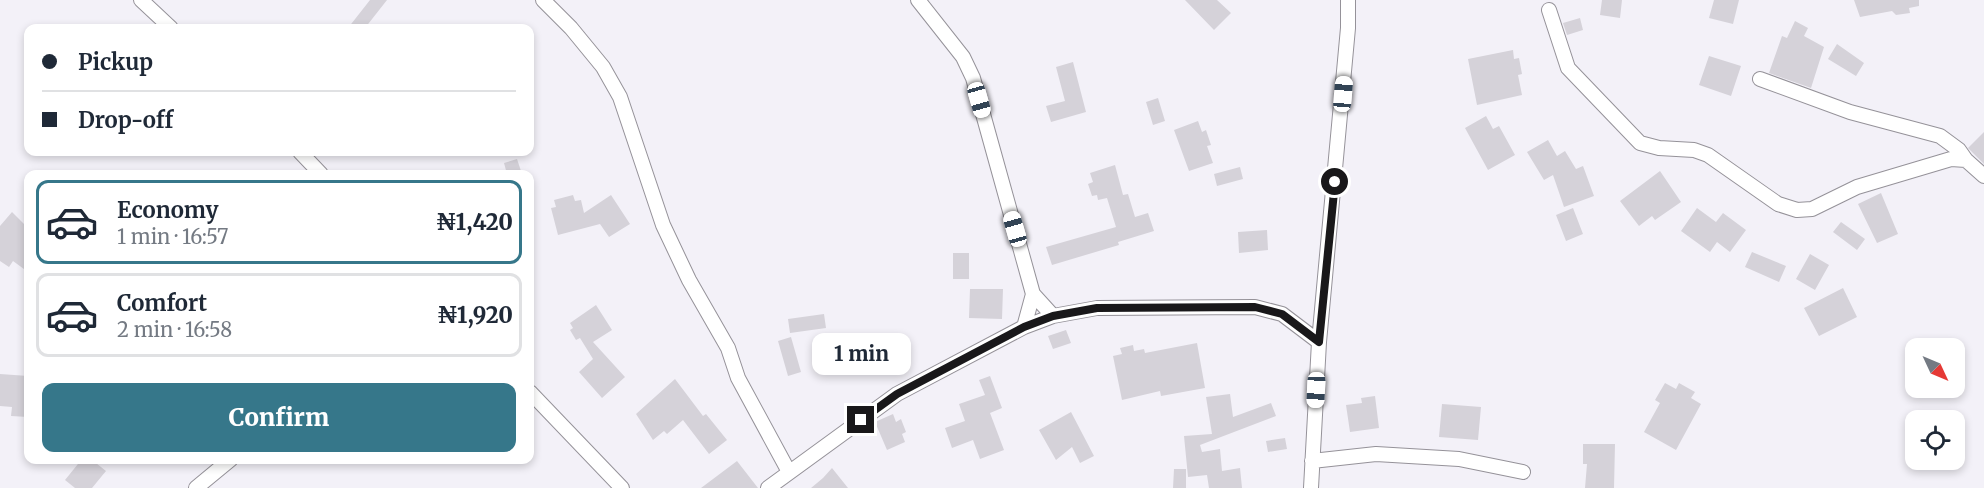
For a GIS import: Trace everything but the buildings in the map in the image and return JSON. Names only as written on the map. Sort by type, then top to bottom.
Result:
[{"type":"street","points":[[141,0],[167,24]]},
{"type":"street","points":[[543,0],[571,28],[603,67],[620,97],[663,225],[689,280],[728,348],[738,378],[789,472]]},
{"type":"street","points":[[918,0],[963,57],[973,78],[1033,294],[1053,316]]},
{"type":"street","points":[[1311,488],[1319,342],[1347,39],[1348,0]]},
{"type":"street","points":[[1549,10],[1568,68],[1640,143],[1659,148],[1694,150],[1708,155],[1779,204],[1797,210],[1812,209],[1857,187],[1951,159],[1966,160]]},
{"type":"street","points":[[1760,79],[1850,112],[1940,135],[1959,150],[1966,160],[1984,176]]},
{"type":"street","points":[[304,156],[317,170]]},
{"type":"street","points":[[1024,327],[1033,294]]},
{"type":"street","points":[[768,488],[897,394],[1024,327],[1053,316],[1097,308],[1255,307],[1282,314],[1319,342]]},
{"type":"street","points":[[534,396],[622,488]]},
{"type":"street","points":[[1312,461],[1388,455],[1459,459],[1523,472]]},
{"type":"street","points":[[196,488],[225,464]]},
{"type":"route","points":[[861,420],[897,394],[1024,327],[1053,316],[1097,308],[1255,307],[1282,314],[1319,342],[1335,182]]}]
